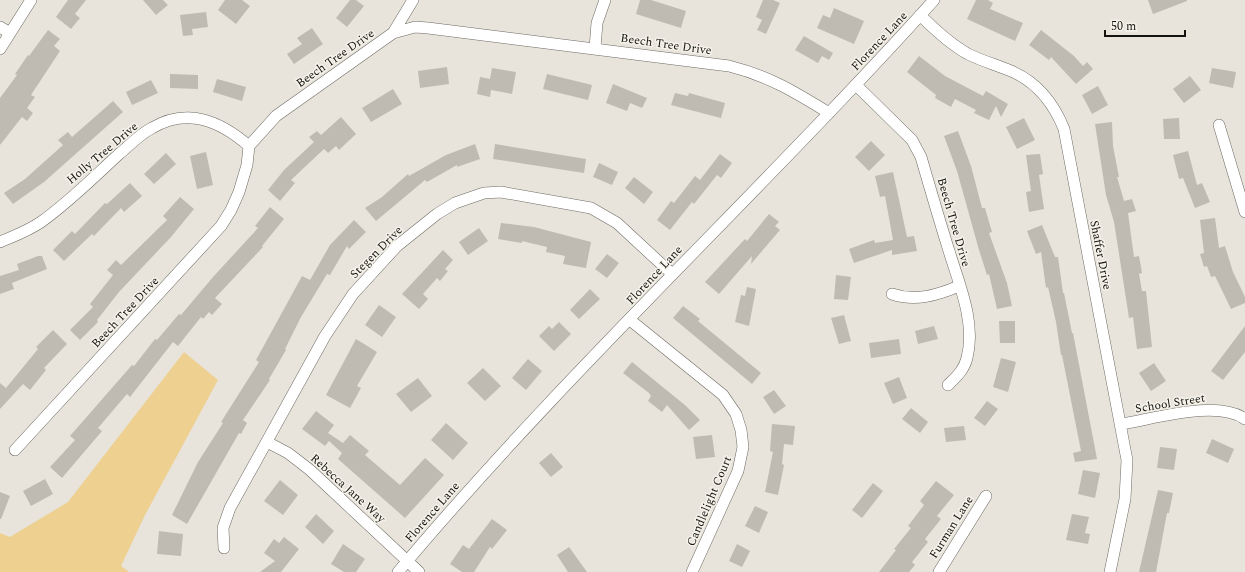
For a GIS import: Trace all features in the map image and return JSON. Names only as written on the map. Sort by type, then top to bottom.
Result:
[{"type":"street","points":[[0,49],[31,0]]},
{"type":"street","points":[[393,32],[413,0]]},
{"type":"street","points":[[595,48],[597,23],[605,0]]},
{"type":"street","name":"Florence Lane","points":[[398,572],[503,452],[630,320],[671,274],[856,85],[934,0]]},
{"type":"street","name":"Shaffer Drive","points":[[920,15],[941,36],[958,48],[981,60],[1013,72],[1028,81],[1050,102],[1059,117],[1067,141],[1078,211],[1127,460],[1127,480],[1110,572]]},
{"type":"street","points":[[0,27],[10,33]]},
{"type":"street","name":"Beech Tree Drive","points":[[15,450],[221,226],[231,210],[239,192],[247,165],[248,146],[287,106],[338,73],[393,32],[415,27],[428,28],[702,62],[751,71],[776,82],[829,113]]},
{"type":"street","name":"Beech Tree Drive","points":[[856,85],[907,135],[918,150],[968,319],[969,343],[965,365],[961,372],[948,385]]},
{"type":"street","name":"Holly Tree Drive","points":[[0,242],[19,235],[42,221],[142,134],[162,123],[190,118],[207,120],[232,131],[248,146]]},
{"type":"street","points":[[1219,125],[1245,212]]},
{"type":"street","name":"Stegen Drive","points":[[224,548],[224,528],[227,514],[324,336],[358,289],[397,246],[437,214],[469,197],[501,192],[591,208],[617,223],[671,274]]},
{"type":"street","points":[[892,294],[910,299],[922,298],[959,286]]},
{"type":"street","name":"Candlelight Court","points":[[630,320],[723,395],[736,414],[741,430],[743,447],[738,471],[692,572]]},
{"type":"street","name":"School Street","points":[[1121,424],[1208,410],[1225,411],[1244,415]]},
{"type":"street","name":"Rebecca Jane Way","points":[[267,442],[288,453],[310,470],[419,572]]},
{"type":"street","name":"Furman Lane","points":[[939,572],[986,496]]},
{"type":"shaded area","points":[[184,352],[218,380],[145,515],[121,566],[129,572],[0,572],[0,533],[10,537],[68,502]]},
{"type":"building","points":[[68,0],[86,0],[75,14],[80,18],[71,29],[56,17]]},
{"type":"building","points":[[143,0],[163,0],[168,5],[156,15]]},
{"type":"building","points":[[225,0],[242,0],[250,6],[236,24],[218,10]]},
{"type":"building","points":[[350,0],[356,0],[364,6],[347,27],[336,18]]},
{"type":"building","points":[[640,0],[651,0],[686,11],[681,28],[636,14]]},
{"type":"building","points":[[763,0],[773,0],[780,3],[766,34],[757,30],[762,20],[756,17]]},
{"type":"building","points":[[976,0],[988,0],[993,3],[990,9],[1023,23],[1015,41],[967,19]]},
{"type":"building","points":[[1148,0],[1187,0],[1187,1],[1153,14]]},
{"type":"building","points":[[834,8],[864,21],[854,44],[817,28],[823,15],[830,18]]},
{"type":"building","points":[[206,12],[208,27],[192,29],[193,35],[183,36],[180,15]]},
{"type":"building","points":[[312,28],[323,44],[294,64],[287,54],[302,44],[297,38]]},
{"type":"building","points":[[48,30],[60,39],[54,46],[60,51],[31,95],[35,97],[27,108],[33,113],[27,121],[22,117],[0,145],[0,98],[17,75],[15,74],[28,55],[29,56]]},
{"type":"building","points":[[1041,30],[1074,56],[1083,66],[1087,62],[1093,69],[1076,84],[1051,57],[1049,60],[1029,45]]},
{"type":"building","points":[[804,36],[833,53],[829,60],[822,56],[818,63],[795,50]]},
{"type":"building","points":[[919,56],[945,76],[983,96],[986,91],[1008,104],[1001,117],[996,106],[989,120],[974,113],[976,110],[955,99],[951,107],[935,98],[936,95],[907,72]]},
{"type":"building","points":[[447,67],[449,84],[420,88],[418,71]]},
{"type":"building","points":[[492,68],[516,72],[512,94],[491,90],[490,97],[477,94],[480,77],[490,79]]},
{"type":"building","points":[[1212,68],[1236,72],[1233,88],[1209,83]]},
{"type":"building","points":[[170,74],[198,75],[198,89],[170,88]]},
{"type":"building","points":[[547,74],[592,85],[588,100],[543,89]]},
{"type":"building","points":[[1190,76],[1201,90],[1184,103],[1173,89]]},
{"type":"building","points":[[217,79],[246,87],[242,101],[213,92]]},
{"type":"building","points":[[151,80],[158,93],[132,105],[126,92]]},
{"type":"building","points":[[613,84],[647,98],[642,108],[630,103],[627,111],[606,103]]},
{"type":"building","points":[[1098,86],[1108,105],[1092,114],[1082,95]]},
{"type":"building","points":[[393,89],[402,104],[371,122],[362,108]]},
{"type":"building","points":[[675,93],[688,96],[689,93],[725,103],[721,118],[671,105]]},
{"type":"building","points":[[113,101],[123,112],[44,182],[13,204],[4,193],[25,179],[63,145],[58,140],[68,132],[72,137]]},
{"type":"building","points":[[341,117],[356,134],[339,150],[336,146],[328,153],[324,149],[291,180],[295,183],[280,201],[268,190],[284,170],[314,142],[309,137],[317,131],[321,135]]},
{"type":"building","points":[[1024,118],[1035,140],[1017,149],[1006,127]]},
{"type":"building","points":[[1179,118],[1180,139],[1164,139],[1163,119]]},
{"type":"building","points":[[1112,122],[1113,146],[1119,177],[1117,177],[1124,201],[1132,199],[1136,211],[1128,213],[1134,257],[1139,256],[1142,273],[1139,274],[1142,291],[1146,291],[1152,347],[1137,349],[1133,317],[1129,318],[1114,222],[1106,195],[1095,124]]},
{"type":"building","points":[[958,131],[971,166],[982,208],[985,208],[992,232],[989,233],[1007,283],[1012,306],[997,309],[989,274],[987,275],[957,171],[944,136]]},
{"type":"building","points":[[871,141],[885,155],[869,171],[855,157]]},
{"type":"building","points":[[475,144],[480,159],[457,167],[457,165],[427,182],[425,180],[376,221],[365,208],[382,197],[408,174],[409,176],[446,155]]},
{"type":"building","points":[[495,144],[586,159],[584,173],[493,159]]},
{"type":"building","points":[[1188,151],[1197,185],[1202,183],[1210,202],[1195,208],[1183,178],[1179,179],[1173,155]]},
{"type":"building","points":[[206,152],[213,185],[197,189],[190,156]]},
{"type":"building","points":[[166,153],[176,164],[154,184],[144,174]]},
{"type":"building","points":[[720,154],[732,163],[721,178],[717,175],[694,204],[692,202],[670,230],[657,220],[671,201],[674,203],[695,176],[700,180]]},
{"type":"building","points":[[1040,154],[1043,174],[1039,175],[1044,209],[1029,212],[1026,192],[1031,191],[1026,155]]},
{"type":"building","points":[[599,163],[618,172],[612,185],[593,177]]},
{"type":"building","points":[[893,172],[907,237],[914,236],[917,251],[892,255],[892,250],[854,263],[849,249],[874,240],[875,243],[893,240],[885,196],[880,197],[875,176]]},
{"type":"building","points":[[634,177],[653,192],[644,204],[625,188]]},
{"type":"building","points":[[130,183],[142,196],[124,212],[121,208],[94,236],[92,234],[64,261],[53,250],[72,231],[75,234],[105,203],[107,204]]},
{"type":"building","points":[[180,197],[194,209],[171,237],[119,292],[97,320],[98,322],[80,340],[70,330],[93,307],[90,304],[113,275],[107,270],[116,260],[121,265],[167,220],[163,216]]},
{"type":"building","points":[[270,207],[284,219],[262,246],[263,247],[215,298],[222,304],[212,315],[209,312],[203,319],[201,317],[178,346],[173,342],[130,397],[127,394],[98,428],[102,431],[62,478],[50,467],[75,440],[70,436],[132,365],[134,366],[155,339],[157,340],[179,314],[181,315],[213,277],[258,228],[255,226]]},
{"type":"building","points":[[769,214],[779,222],[775,226],[780,230],[751,264],[752,256],[719,294],[705,282],[745,239],[747,241]]},
{"type":"building","points":[[1215,218],[1219,248],[1225,246],[1233,272],[1245,297],[1245,303],[1231,309],[1215,276],[1211,277],[1207,266],[1204,267],[1200,254],[1204,253],[1200,220]]},
{"type":"building","points":[[354,220],[366,232],[349,249],[347,246],[330,275],[327,274],[301,317],[285,349],[286,350],[269,379],[270,380],[243,420],[247,423],[241,434],[239,433],[187,524],[172,515],[198,462],[259,362],[256,360],[302,276],[310,280],[330,245]]},
{"type":"building","points":[[501,223],[534,227],[591,242],[586,268],[563,264],[565,256],[546,252],[547,247],[522,241],[522,243],[498,239]]},
{"type":"building","points":[[1042,225],[1055,257],[1058,257],[1063,293],[1073,333],[1097,459],[1075,462],[1073,453],[1081,451],[1061,355],[1056,322],[1048,287],[1046,288],[1041,252],[1036,254],[1027,231]]},
{"type":"building","points":[[479,228],[488,241],[468,255],[459,242]]},
{"type":"building","points":[[443,250],[453,260],[445,269],[448,271],[440,281],[437,278],[423,294],[428,299],[419,309],[402,294]]},
{"type":"building","points":[[607,254],[619,263],[607,278],[595,269]]},
{"type":"building","points":[[38,256],[42,256],[47,269],[12,283],[14,289],[0,294],[0,276],[19,270],[17,264]]},
{"type":"building","points":[[836,275],[851,277],[848,300],[834,299]]},
{"type":"building","points":[[747,287],[756,289],[749,326],[735,322],[741,295],[745,296]]},
{"type":"building","points":[[590,289],[600,299],[579,319],[570,310]]},
{"type":"building","points":[[379,305],[396,317],[382,337],[365,325]]},
{"type":"building","points":[[683,306],[700,319],[698,321],[761,373],[752,384],[673,318]]},
{"type":"building","points":[[844,315],[851,341],[839,344],[831,318]]},
{"type":"building","points":[[999,321],[1015,321],[1015,343],[1000,343]]},
{"type":"building","points":[[559,322],[571,334],[554,351],[539,336],[549,326],[552,329]]},
{"type":"building","points":[[934,326],[938,339],[918,344],[915,331]]},
{"type":"building","points":[[1245,326],[1245,352],[1223,380],[1211,371]]},
{"type":"building","points":[[53,330],[67,344],[44,368],[46,370],[30,390],[23,384],[0,409],[0,383],[6,388],[38,349],[36,347]]},
{"type":"building","points":[[356,339],[377,352],[357,386],[361,388],[350,408],[326,395]]},
{"type":"building","points":[[899,339],[901,354],[871,358],[869,343]]},
{"type":"building","points":[[1001,358],[1016,362],[1008,392],[993,387]]},
{"type":"building","points":[[528,359],[542,371],[526,390],[512,378]]},
{"type":"building","points":[[632,362],[686,406],[700,420],[689,430],[667,405],[662,412],[648,401],[651,396],[649,393],[623,373]]},
{"type":"building","points":[[1154,363],[1166,381],[1151,391],[1139,373]]},
{"type":"building","points":[[483,368],[501,386],[485,401],[467,383]]},
{"type":"building","points":[[899,377],[907,398],[893,404],[884,383]]},
{"type":"building","points":[[418,378],[432,396],[411,412],[396,394]]},
{"type":"building","points":[[774,390],[786,406],[774,414],[763,397]]},
{"type":"building","points":[[987,401],[998,409],[985,426],[974,418]]},
{"type":"building","points":[[911,408],[928,422],[920,433],[902,419]]},
{"type":"building","points":[[316,411],[334,425],[328,433],[343,443],[350,435],[369,451],[365,455],[400,485],[425,458],[444,475],[405,518],[338,459],[342,453],[329,441],[325,446],[302,429]]},
{"type":"building","points":[[446,423],[468,443],[453,460],[431,440]]},
{"type":"building","points":[[772,424],[795,426],[793,445],[784,444],[782,464],[784,465],[778,495],[765,492],[773,452],[770,451]]},
{"type":"building","points":[[964,426],[966,440],[946,442],[944,428]]},
{"type":"building","points":[[712,435],[715,457],[696,459],[693,437]]},
{"type":"building","points":[[1212,439],[1234,449],[1228,463],[1206,453]]},
{"type":"building","points":[[1160,447],[1177,449],[1174,470],[1157,468]]},
{"type":"building","points":[[551,453],[563,467],[551,477],[539,463]]},
{"type":"building","points":[[1083,470],[1100,473],[1095,498],[1078,494]]},
{"type":"building","points":[[45,479],[53,494],[31,506],[23,491]]},
{"type":"building","points":[[280,480],[298,495],[283,515],[264,501]]},
{"type":"building","points":[[936,481],[954,495],[937,516],[941,519],[925,539],[928,542],[912,562],[915,565],[909,572],[879,572],[896,550],[894,549],[911,528],[908,526],[924,505],[920,501]]},
{"type":"building","points":[[873,483],[883,491],[862,518],[852,510]]},
{"type":"building","points":[[1158,490],[1173,493],[1169,513],[1167,513],[1156,572],[1139,572]]},
{"type":"building","points":[[0,492],[10,496],[1,519],[0,519]]},
{"type":"building","points":[[755,506],[768,512],[759,533],[745,526]]},
{"type":"building","points":[[316,514],[334,531],[323,544],[305,527]]},
{"type":"building","points":[[1072,514],[1089,517],[1085,533],[1090,534],[1088,544],[1066,540]]},
{"type":"building","points":[[492,519],[507,530],[492,549],[490,547],[474,572],[462,572],[450,564],[463,545],[469,549]]},
{"type":"building","points":[[159,531],[183,534],[181,556],[157,554]]},
{"type":"building","points":[[284,537],[299,549],[281,572],[260,572],[275,561],[264,553],[274,539],[279,543]]},
{"type":"building","points":[[343,544],[365,559],[356,572],[344,572],[331,564]]},
{"type":"building","points":[[737,544],[750,551],[742,567],[729,561]]},
{"type":"building","points":[[569,547],[587,572],[568,572],[557,555]]}]
